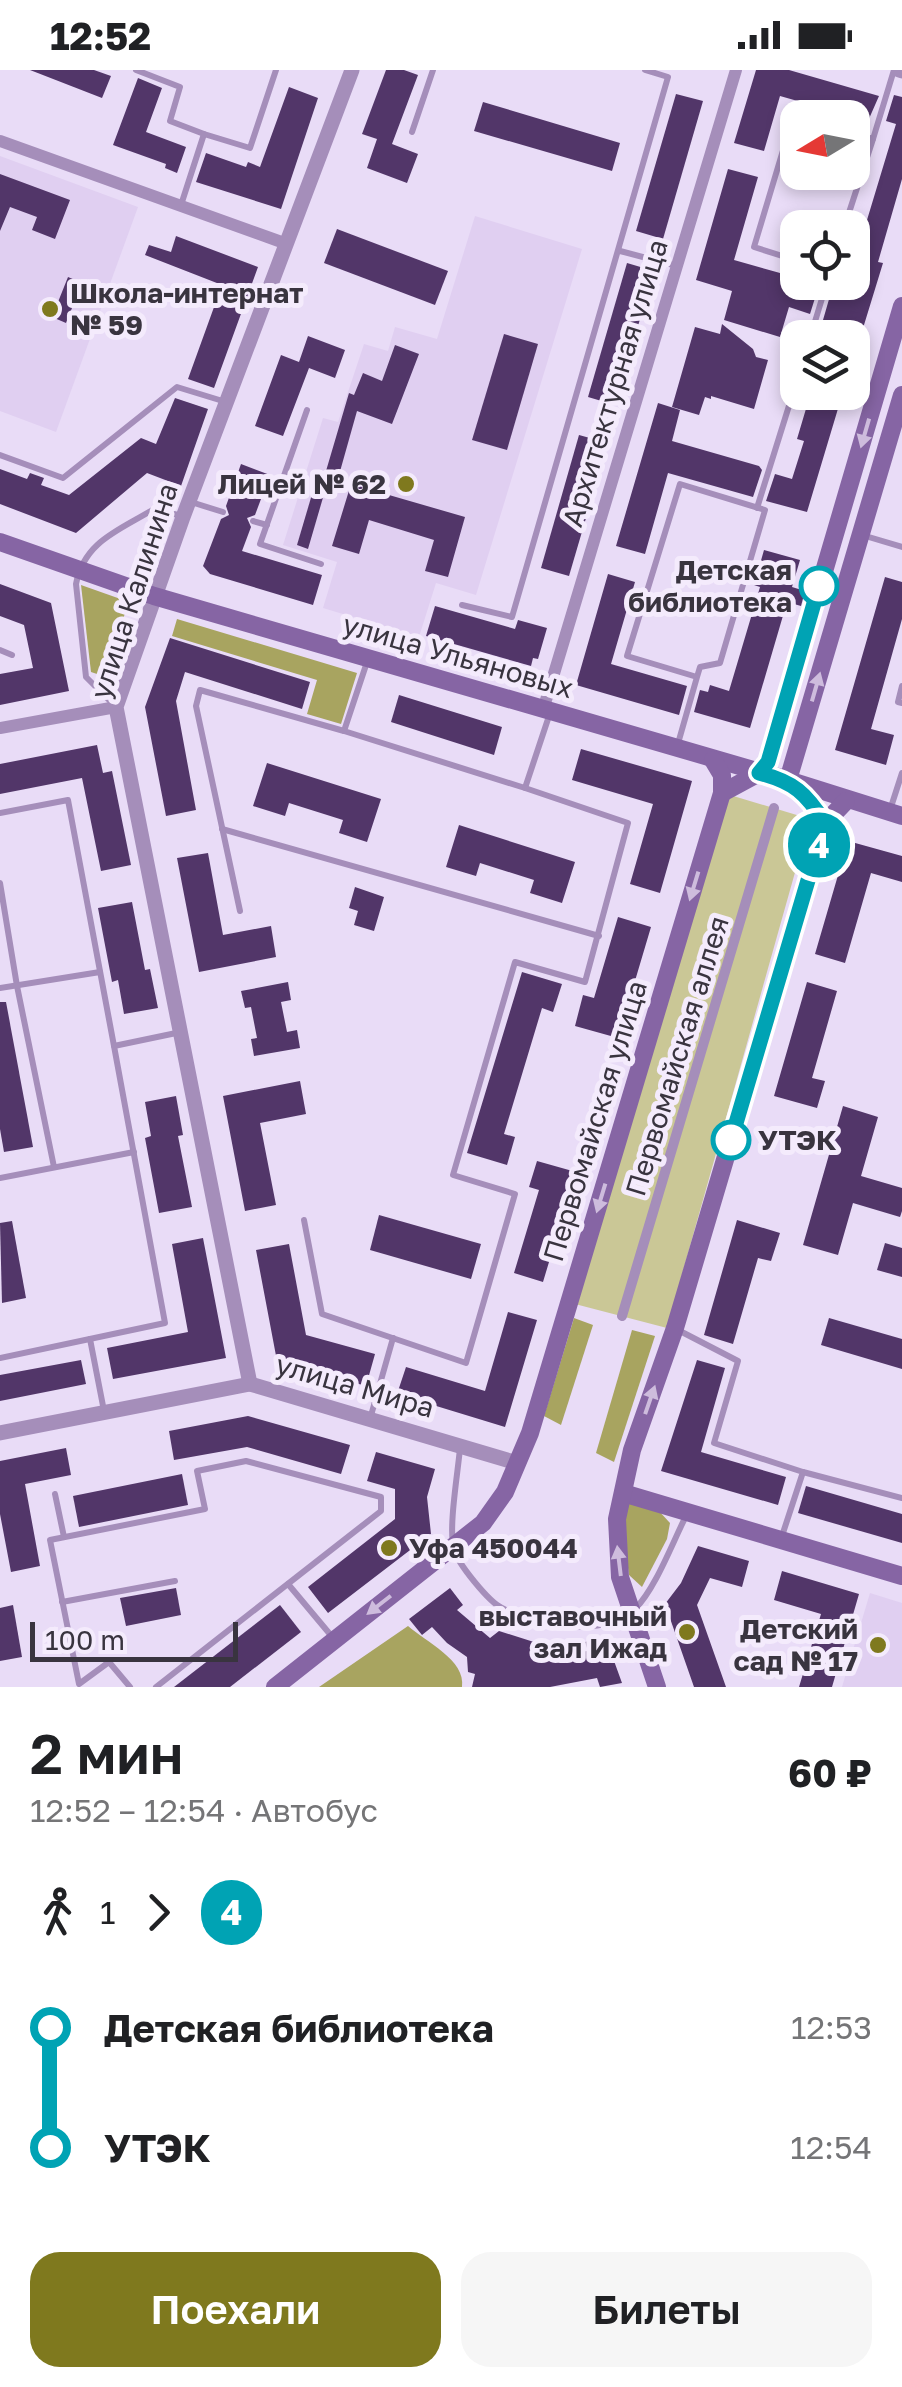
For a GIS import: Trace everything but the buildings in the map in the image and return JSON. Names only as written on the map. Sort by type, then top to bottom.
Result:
[{"type":"main road","points":[[713,760],[722,776],[722,793],[759,773],[768,762],[902,306]]},
{"type":"main road","points":[[825,823],[788,780],[902,395]]},
{"type":"main road","name":"улица Ульяновых","points":[[0,542],[154,596],[896,815]]},
{"type":"main road","name":"Первомайская улица","points":[[277,1686],[483,1523],[505,1492],[530,1433],[722,793]]},
{"type":"main road","points":[[658,1687],[630,1613],[616,1546],[632,1450],[675,1328],[825,823],[846,801]]},
{"type":"main road","points":[[623,1493],[902,1576]]},
{"type":"street","name":"улица Калинина","points":[[250,1384],[116,706],[352,70]]},
{"type":"street","name":"Архитектурная улица","points":[[547,711],[736,70]]},
{"type":"street","points":[[0,140],[287,244]]},
{"type":"street","points":[[0,728],[116,706]]},
{"type":"street","name":"Первомайская аллея","points":[[622,1316],[774,808]]},
{"type":"street","name":"улица Мира","points":[[0,1433],[250,1384],[517,1463]]},
{"type":"lane","points":[[136,70],[180,87],[170,121],[250,148],[276,70]]},
{"type":"lane","points":[[412,132],[432,70]]},
{"type":"lane","points":[[462,605],[512,617],[668,77],[645,70]]},
{"type":"lane","points":[[850,210],[898,70]]},
{"type":"lane","points":[[181,206],[204,134]]},
{"type":"lane","points":[[780,161],[754,248],[780,256]]},
{"type":"lane","points":[[620,251],[676,266]]},
{"type":"lane","points":[[0,455],[63,478],[177,387],[227,402]]},
{"type":"lane","points":[[306,410],[260,544],[320,564]]},
{"type":"lane","points":[[757,508],[788,410]]},
{"type":"lane","points":[[676,748],[700,667],[720,663],[765,510],[680,484],[628,656],[697,677]]},
{"type":"lane","points":[[116,706],[86,677],[76,584],[78,570],[90,548],[154,509],[224,512]]},
{"type":"lane","points":[[253,521],[267,525]]},
{"type":"lane","points":[[861,534],[902,547]]},
{"type":"lane","points":[[0,650],[12,655]]},
{"type":"lane","points":[[344,731],[368,659]]},
{"type":"lane","points":[[902,686],[898,702],[902,703]]},
{"type":"lane","points":[[240,911],[196,706],[200,690],[344,731],[628,823],[585,982],[515,962],[453,1175],[515,1194],[466,1362],[322,1314],[304,1220]]},
{"type":"lane","points":[[526,788],[547,711]]},
{"type":"lane","points":[[896,815],[902,774]]},
{"type":"lane","points":[[0,813],[68,800],[164,1323],[0,1358]]},
{"type":"lane","points":[[222,829],[599,936]]},
{"type":"lane","points":[[0,884],[3,924],[54,1168]]},
{"type":"lane","points":[[0,988],[100,972]]},
{"type":"lane","points":[[114,1046],[183,1031]]},
{"type":"lane","points":[[0,1178],[134,1152]]},
{"type":"lane","points":[[675,1328],[738,1361],[714,1443],[902,1498]]},
{"type":"lane","points":[[370,1420],[393,1338]]},
{"type":"lane","points":[[90,1339],[104,1413]]},
{"type":"lane","points":[[460,1446],[453,1547],[461,1565],[498,1607],[542,1623],[587,1627],[630,1613],[642,1600],[688,1512]]},
{"type":"lane","points":[[130,1687],[109,1662],[79,1684],[50,1540],[204,1510],[197,1471],[246,1461],[381,1497],[381,1511],[156,1687]]},
{"type":"lane","points":[[781,1540],[803,1472]]},
{"type":"lane","points":[[56,1494],[64,1537]]},
{"type":"lane","points":[[62,1602],[175,1581]]},
{"type":"lane","points":[[288,1584],[335,1640]]},
{"type":"shaded area","name":"Школа-интернат № 59","points":[[0,156],[138,207],[56,432],[0,411]]},
{"type":"shaded area","name":"Лицей № 62","points":[[475,216],[582,249],[476,595],[436,583],[419,637],[323,608],[337,562],[283,545],[323,418],[338,422],[364,344],[388,351],[395,327],[437,339]]},
{"type":"shaded area","points":[[81,585],[129,602],[103,676],[91,672]]},
{"type":"shaded area","points":[[177,619],[357,673],[341,724],[307,714],[317,680],[172,636]]},
{"type":"shaded area","points":[[730,795],[810,819],[667,1328],[575,1304]]},
{"type":"shaded area","points":[[574,1318],[593,1325],[561,1425],[544,1416]]},
{"type":"shaded area","points":[[632,1330],[655,1336],[614,1462],[596,1453]]},
{"type":"shaded area","points":[[626,1503],[657,1509],[670,1523],[667,1539],[642,1587],[629,1575],[624,1539]]},
{"type":"shaded area","name":"Детский сад № 17","points":[[870,1593],[902,1603],[902,1687],[842,1687]]},
{"type":"shaded area","points":[[408,1626],[451,1660],[462,1677],[462,1687],[319,1687]]},
{"type":"bus line","name":"4","points":[[731,1140],[825,823],[788,780],[759,773],[768,762],[819,586]]},
{"type":"place","name":"Школа-интернат № 59","points":[[50,309]]},
{"type":"place","name":"Лицей № 62","points":[[406,484]]},
{"type":"place","name":"Детская библиотека","points":[[819,586]]},
{"type":"place","name":"УТЭК","points":[[731,1140]]},
{"type":"place","name":"Уфа 450044","points":[[389,1548]]},
{"type":"place","name":"выставочный зал Ижад","points":[[687,1632]]},
{"type":"place","name":"Детский сад № 17","points":[[878,1645]]}]
